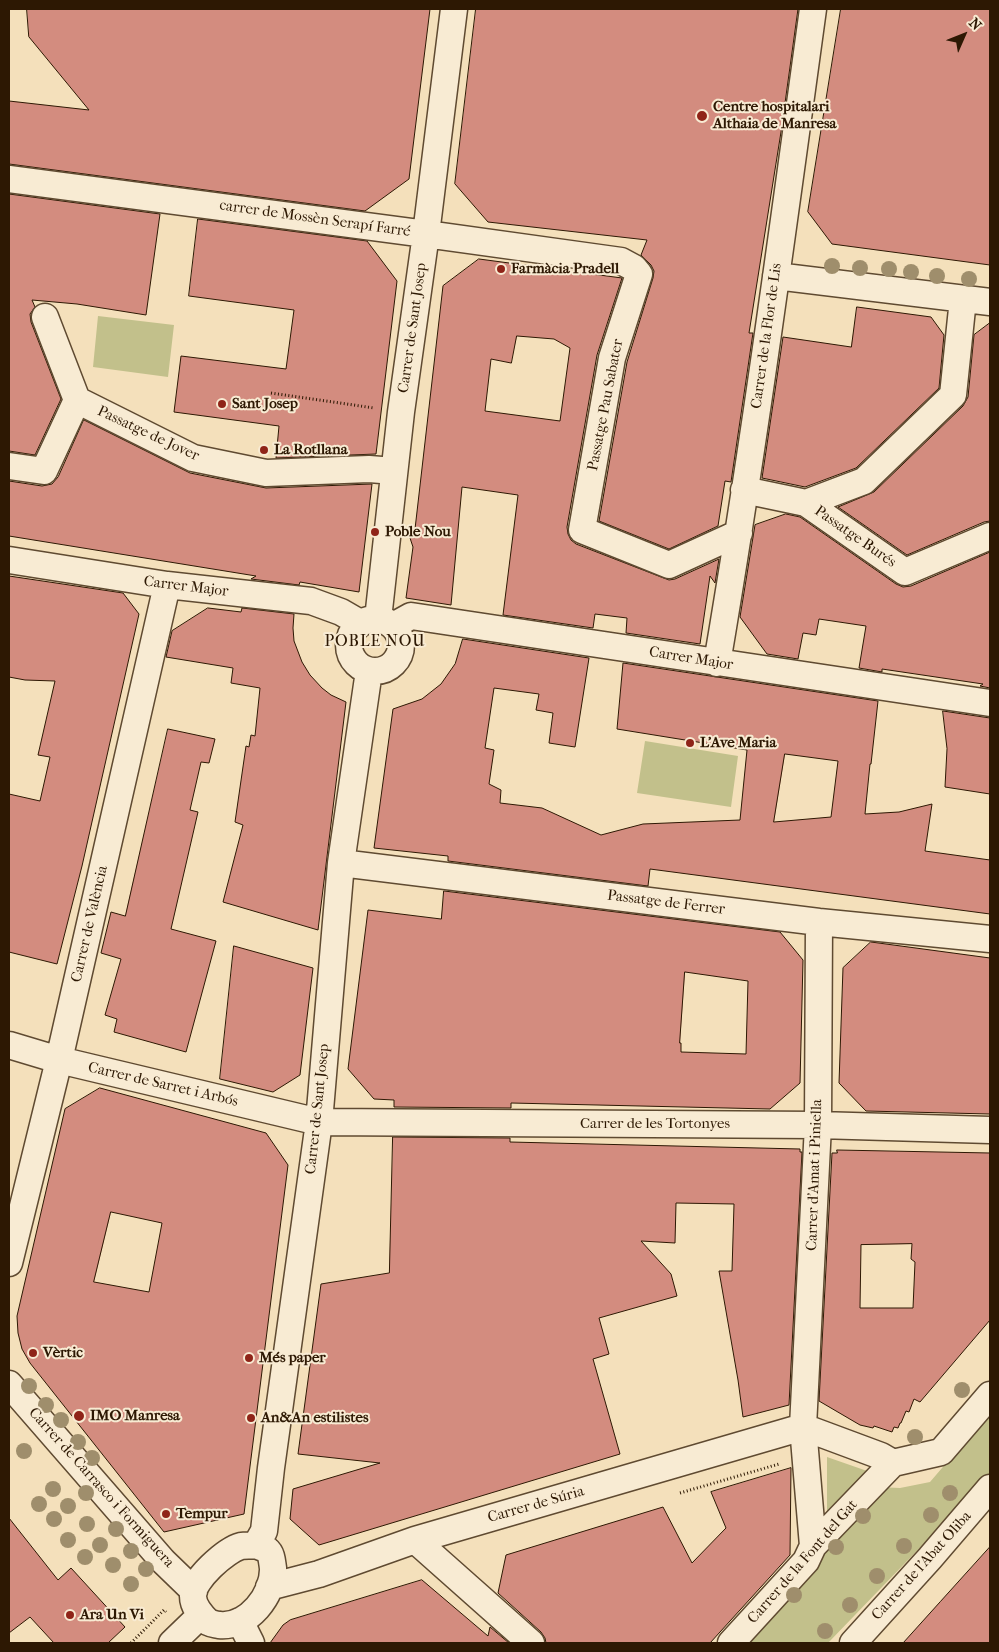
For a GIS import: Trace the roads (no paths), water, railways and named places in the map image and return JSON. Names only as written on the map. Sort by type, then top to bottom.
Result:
[{"type":"street","name":"Carrer de Sant Josep","points":[[377,622],[401,412],[426,234],[454,9]]},
{"type":"street","name":"Carrer de la Flor de Lis","points":[[717,663],[739,533],[813,9]]},
{"type":"street","name":"carrer de Mossèn Serapí Farré","points":[[9,179],[426,234],[621,262]]},
{"type":"street","name":"Passatge Pau Sabater","points":[[621,262],[634,268],[639,274],[612,358],[582,530],[669,565],[739,533]]},
{"type":"street","points":[[776,276],[990,302]]},
{"type":"street","points":[[806,503],[864,481],[952,395],[963,299]]},
{"type":"street","points":[[9,466],[44,471],[77,400],[45,317]]},
{"type":"street","name":"Passatge de Jover","points":[[77,400],[194,458],[266,474],[369,469],[394,471]]},
{"type":"street","name":"Passatge Burés","points":[[744,490],[806,503],[905,572],[990,536]]},
{"type":"street","name":"Carrer Major","points":[[9,560],[167,585],[311,601],[377,622],[412,616],[990,703]]},
{"type":"street","name":"Carrer de València","points":[[9,1263],[59,1060],[167,585]]},
{"type":"street","points":[[377,622],[398,633],[401,640],[401,649],[393,664],[386,669],[369,671],[354,662],[348,645],[354,628],[377,622]]},
{"type":"street","name":"Carrer de Sant Josep","points":[[256,1546],[264,1531],[319,1122],[341,863],[369,671]]},
{"type":"street","name":"Passatge de Ferrer","points":[[341,863],[819,922],[990,939]]},
{"type":"street","name":"Carrer d'Amat i Piniella","points":[[813,1546],[803,1427],[818,1125],[819,922]]},
{"type":"street","name":"Carrer de Sarret i Arbós","points":[[9,1045],[59,1060],[319,1122]]},
{"type":"street","name":"Carrer de les Tortonyes","points":[[319,1122],[818,1125],[990,1130]]},
{"type":"street","name":"Carrer de Carrasco i Formiguera","points":[[9,1384],[163,1561],[197,1603],[211,1624],[236,1623],[245,1632]]},
{"type":"street","points":[[803,1427],[880,1456],[893,1463],[941,1452],[990,1395]]},
{"type":"street","name":"Carrer de Súria","points":[[269,1587],[319,1574],[415,1540],[803,1427]]},
{"type":"street","name":"Carrer de la Font del Gat","points":[[731,1643],[806,1561],[813,1546],[893,1463]]},
{"type":"street","name":"Carrer de l'Abat Oliba","points":[[853,1643],[990,1488]]},
{"type":"street","points":[[415,1540],[531,1643]]},
{"type":"street","points":[[172,1643],[197,1603],[194,1586],[203,1575],[225,1555],[240,1546],[256,1546],[267,1550],[272,1559],[273,1576],[268,1591],[247,1617],[245,1632]]},
{"type":"place","name":"Centre hospitalari Althaia de Manresa","points":[[702,116]]},
{"type":"place","name":"Farmàcia Pradell","points":[[501,269]]},
{"type":"place","name":"Sant Josep","points":[[222,404]]},
{"type":"place","name":"La Rotllana","points":[[264,450]]},
{"type":"place","name":"Poble Nou","points":[[375,532]]},
{"type":"place","name":"L'Ave Maria","points":[[690,743]]},
{"type":"place","name":"Vèrtic","points":[[33,1353]]},
{"type":"place","name":"Més paper","points":[[249,1358]]},
{"type":"place","name":"IMO Manresa","points":[[79,1416]]},
{"type":"place","name":"An&An estilistes","points":[[251,1418]]},
{"type":"place","name":"Tempur","points":[[166,1514]]},
{"type":"place","name":"Ara Un Vi","points":[[70,1615]]},
{"type":"district","name":"POBLE NOU","points":[[375,642]]}]
